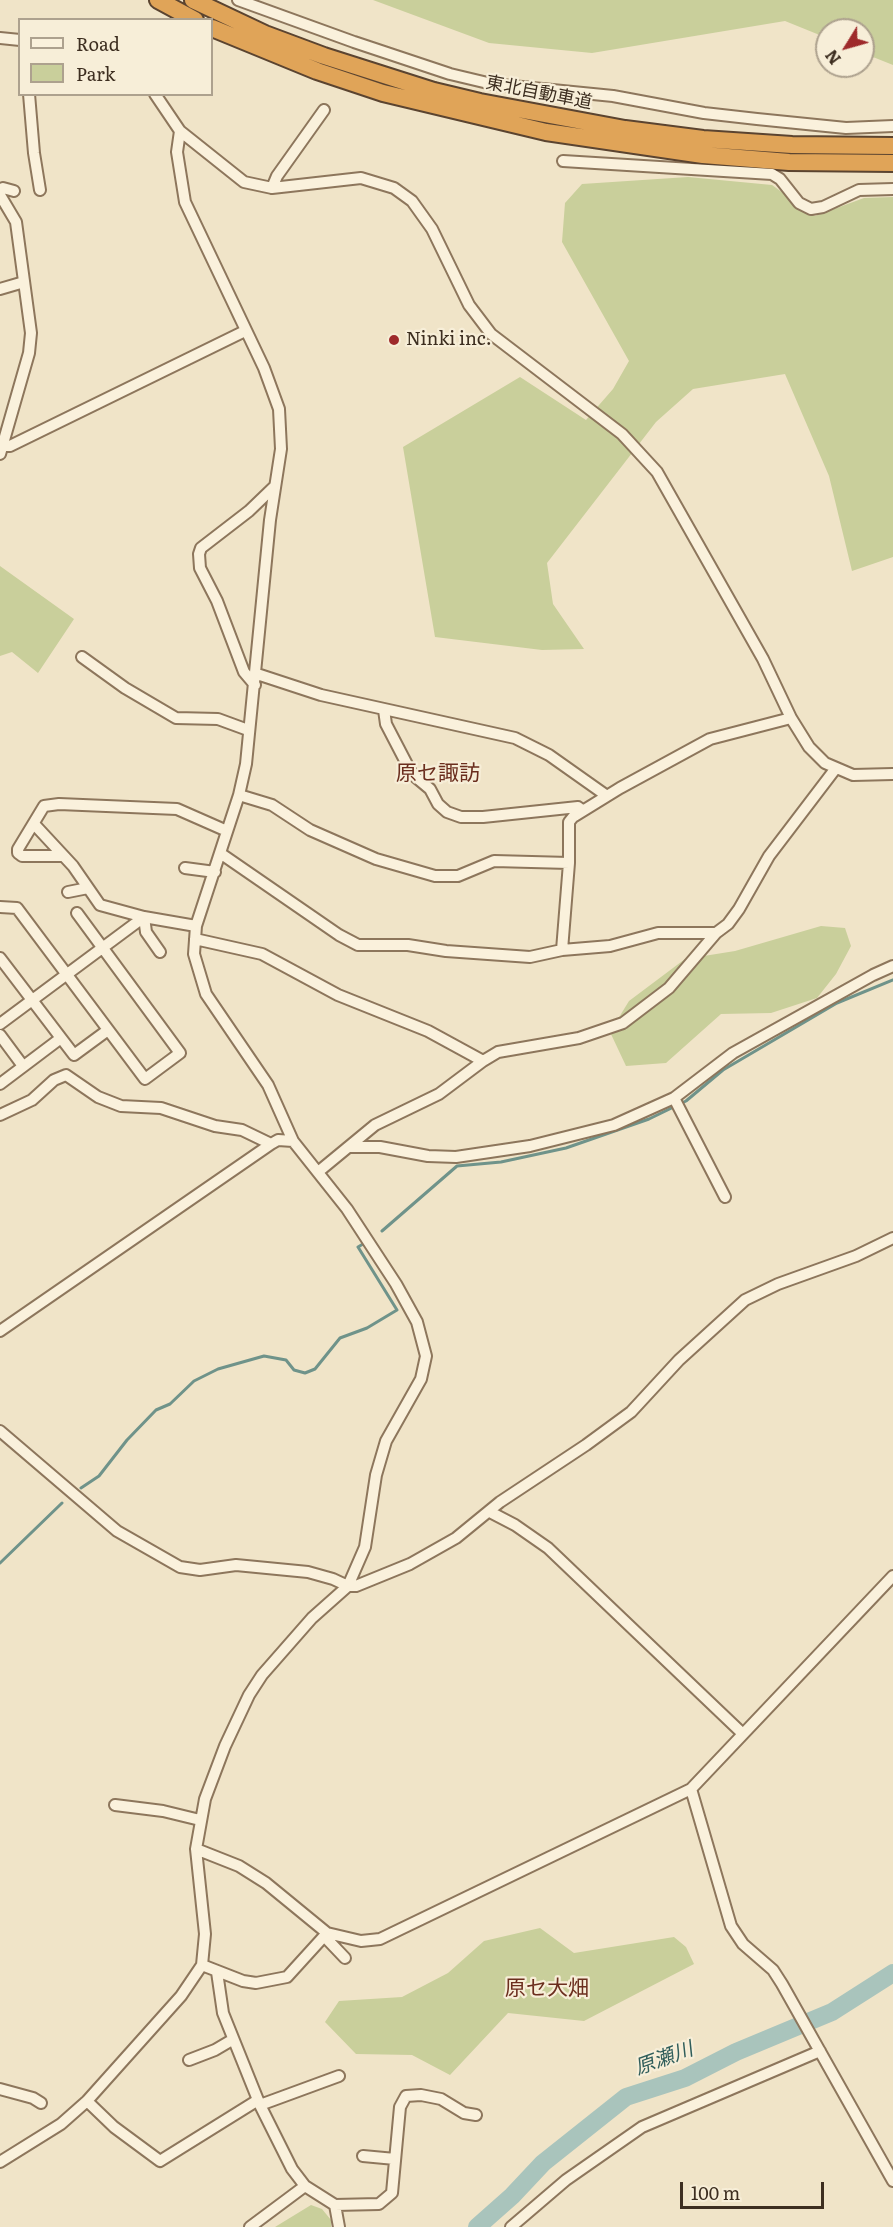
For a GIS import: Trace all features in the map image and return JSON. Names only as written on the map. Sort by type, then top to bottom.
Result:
[{"type":"highway","points":[[158,0],[191,18]]},
{"type":"highway","name":"東北自動車道","points":[[194,0],[265,34],[324,56],[434,91],[480,102],[625,129],[703,139],[792,145],[893,146]]},
{"type":"highway","name":"東北自動車道","points":[[213,27],[288,60],[383,93],[546,132],[703,155],[789,162],[893,163]]},
{"type":"street","points":[[238,0],[450,74],[492,84],[613,96],[704,113],[757,119],[846,128],[893,126]]},
{"type":"street","points":[[0,38],[18,40]]},
{"type":"street","points":[[29,96],[40,190]]},
{"type":"street","points":[[156,96],[180,131],[244,182],[272,188],[361,178],[394,188],[412,201],[432,229],[469,305],[491,334],[622,434],[657,472],[763,659],[791,718],[809,747],[825,763],[853,775],[893,774]]},
{"type":"street","points":[[272,188],[276,176],[324,111]]},
{"type":"street","points":[[0,2162],[60,2124],[87,2101],[181,1996],[202,1965],[205,1934],[196,1850],[200,1820],[225,1746],[249,1695],[262,1675],[296,1636],[348,1586],[364,1547],[376,1475],[386,1441],[421,1379],[426,1356],[417,1322],[377,1252],[293,1141],[268,1085],[206,994],[196,966],[196,926],[240,795],[246,764],[280,449],[279,409],[264,368],[185,202],[177,152],[180,131]]},
{"type":"street","points":[[563,161],[772,174],[780,179],[799,204],[812,209],[823,207],[859,190],[893,189]]},
{"type":"street","points":[[0,190],[3,188],[14,191]]},
{"type":"street","points":[[0,195],[16,222],[31,333],[29,353],[4,426],[1,450]]},
{"type":"street","points":[[0,289],[24,282]]},
{"type":"street","points":[[1,450],[245,331]]},
{"type":"street","points":[[275,486],[249,511],[201,548],[198,554],[200,568],[217,601],[244,672],[256,680],[321,696],[471,726],[515,738],[549,755],[607,796]]},
{"type":"street","points":[[82,657],[125,687],[176,717],[218,719],[248,730]]},
{"type":"street","points":[[384,710],[386,724],[412,774],[430,789],[438,804],[447,812],[461,817],[483,817],[578,807],[582,810]]},
{"type":"street","points":[[562,950],[569,863],[569,822],[582,810],[721,734],[791,718]]},
{"type":"street","points":[[318,1172],[375,1125],[438,1094],[498,1052],[579,1038],[623,1023],[669,988],[716,933],[728,924],[769,856],[836,768]]},
{"type":"street","points":[[240,795],[272,805],[310,830],[376,859],[435,876],[458,876],[494,861],[569,863]]},
{"type":"street","points":[[62,856],[22,856],[18,853],[18,849],[44,806],[59,804],[177,809],[228,831]]},
{"type":"street","points":[[34,824],[100,905],[144,917],[196,926]]},
{"type":"street","points":[[220,853],[339,935],[358,945],[408,945],[521,957],[562,950],[610,946],[658,933],[716,933]]},
{"type":"street","points":[[185,868],[215,872]]},
{"type":"street","points":[[68,891],[88,888]]},
{"type":"street","points":[[0,907],[17,908],[145,1079],[180,1053],[77,913]]},
{"type":"street","points":[[0,1024],[144,917]]},
{"type":"street","points":[[144,917],[146,932],[160,952]]},
{"type":"street","points":[[195,939],[262,954],[338,996],[428,1031],[483,1061]]},
{"type":"street","points":[[0,958],[74,1055],[108,1030]]},
{"type":"street","points":[[350,1147],[380,1147],[428,1156],[491,1154],[574,1137],[614,1125],[677,1103],[732,1053],[893,966]]},
{"type":"street","points":[[0,1035],[23,1066]]},
{"type":"street","points":[[0,1084],[61,1038]]},
{"type":"street","points":[[0,1115],[32,1100],[54,1080],[66,1075],[98,1097],[121,1106],[161,1108],[215,1126],[242,1130],[271,1144]]},
{"type":"street","points":[[677,1103],[725,1197]]},
{"type":"street","points":[[0,1331],[271,1144],[278,1140],[293,1141]]},
{"type":"street","points":[[0,1431],[117,1531],[180,1566],[200,1570],[236,1565],[308,1572],[348,1586],[365,1583],[410,1564],[456,1538],[500,1502],[631,1412],[679,1360],[745,1300],[778,1284],[856,1256],[893,1238]]},
{"type":"street","points":[[490,1512],[548,1548],[743,1734]]},
{"type":"street","points":[[326,1935],[361,1941],[380,1939],[691,1788],[893,1576]]},
{"type":"street","points":[[691,1788],[731,1926],[743,1944],[773,1970],[893,2181]]},
{"type":"street","points":[[115,1804],[163,1811],[200,1820]]},
{"type":"street","points":[[196,1850],[239,1866],[266,1883],[326,1935],[345,1958]]},
{"type":"street","points":[[202,1965],[217,1972],[256,1983],[287,1977],[326,1935]]},
{"type":"street","points":[[217,1972],[223,2013],[232,2040],[259,2103],[292,2169],[304,2186],[335,2205],[369,2206],[387,2200],[392,2193],[401,2102],[406,2096],[421,2095],[441,2099],[464,2113],[476,2115]]},
{"type":"street","points":[[189,2060],[215,2050],[232,2040]]},
{"type":"street","points":[[511,2227],[566,2180],[642,2127],[819,2050]]},
{"type":"street","points":[[87,2101],[114,2127],[160,2161],[259,2103],[339,2076]]},
{"type":"street","points":[[0,2089],[33,2098],[41,2103]]},
{"type":"street","points":[[363,2156],[395,2158]]},
{"type":"street","points":[[250,2227],[304,2186]]},
{"type":"street","points":[[335,2205],[339,2227]]},
{"type":"green space","points":[[373,0],[893,0],[893,65],[875,58],[875,18],[815,18],[815,33],[785,21],[592,53],[489,43]]},
{"type":"green space","points":[[688,177],[772,185],[815,216],[864,198],[893,197],[893,557],[852,571],[829,476],[785,374],[693,389],[656,422],[547,563],[553,604],[584,649],[542,650],[435,637],[403,447],[520,377],[586,420],[613,389],[629,361],[562,242],[565,203],[582,184]]},
{"type":"green space","points":[[0,566],[74,619],[38,673],[12,652],[0,656]]},
{"type":"green space","points":[[821,926],[845,928],[851,946],[836,974],[817,998],[771,1013],[721,1014],[666,1063],[626,1066],[610,1032],[629,1001],[685,959],[735,951]]},
{"type":"green space","points":[[540,1928],[574,1953],[674,1937],[686,1947],[694,1964],[584,2021],[508,2013],[450,2075],[412,2055],[356,2054],[325,2022],[339,2001],[402,1997],[448,1973],[484,1941]]},
{"type":"green space","points":[[311,2205],[322,2209],[331,2220],[331,2227],[275,2227]]},
{"type":"waterway","points":[[382,1231],[457,1166],[501,1162],[566,1148],[649,1119],[686,1101],[723,1070],[837,1003],[893,980]]},
{"type":"waterway","points":[[81,1488],[99,1476],[127,1440],[156,1410],[170,1404],[194,1381],[218,1369],[264,1356],[286,1360],[294,1370],[305,1373],[315,1369],[340,1338],[367,1328],[397,1310],[358,1247],[363,1244]]},
{"type":"waterway","points":[[0,1563],[62,1503]]},
{"type":"waterway","name":"原瀬川","points":[[477,2227],[512,2196],[543,2163],[626,2097],[685,2078],[736,2052],[832,2012],[893,1973]]},
{"type":"place","name":"Ninki inc.","points":[[394,340]]},
{"type":"district","name":"原セ諏訪","points":[[438,774]]},
{"type":"district","name":"原セ大畑","points":[[547,1989]]}]
